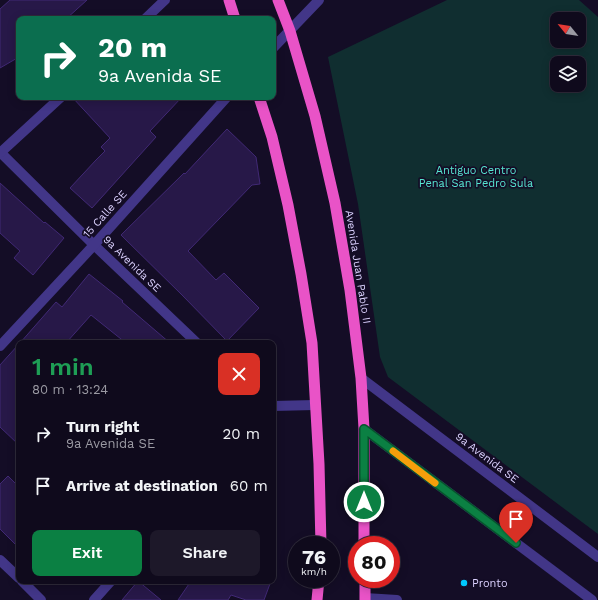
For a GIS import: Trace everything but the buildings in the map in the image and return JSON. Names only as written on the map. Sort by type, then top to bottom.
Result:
[{"type":"highway","points":[[229,0],[234,16]]},
{"type":"highway","name":"Avenida Juan Pablo II","points":[[278,0],[290,31],[315,116],[335,203],[350,290],[361,378],[364,429],[364,536]]},
{"type":"highway","points":[[260,100],[272,137],[288,205],[302,274],[312,343],[319,464],[321,536]]},
{"type":"highway","points":[[317,600],[318,588]]},
{"type":"highway","points":[[365,588],[365,599]]},
{"type":"street","points":[[148,16],[165,0]]},
{"type":"street","points":[[276,45],[319,0]]},
{"type":"street","points":[[0,152],[57,100]]},
{"type":"street","name":"15 Calle SE","points":[[0,346],[94,245],[224,100]]},
{"type":"street","name":"9a Avenida SE","points":[[0,152],[94,245],[194,340]]},
{"type":"street","name":"9a Avenida SE","points":[[361,378],[598,557]]},
{"type":"street","points":[[276,406],[315,405]]},
{"type":"street","points":[[364,429],[592,600]]},
{"type":"street","points":[[0,560],[16,575]]},
{"type":"street","points":[[25,584],[41,600]]},
{"type":"street","points":[[94,600],[108,584]]},
{"type":"street","points":[[365,599],[397,600]]},
{"type":"green space","name":"Antiguo Centro Penal San Pedro Sula","points":[[447,0],[579,0],[598,17],[598,534],[388,377],[380,357],[358,204],[328,57]]},
{"type":"slow traffic","points":[[393,451],[435,483]]},
{"type":"place","name":"Pronto","points":[[464,583]]},
{"type":"route","points":[[364,502],[364,429],[516,543]]}]
